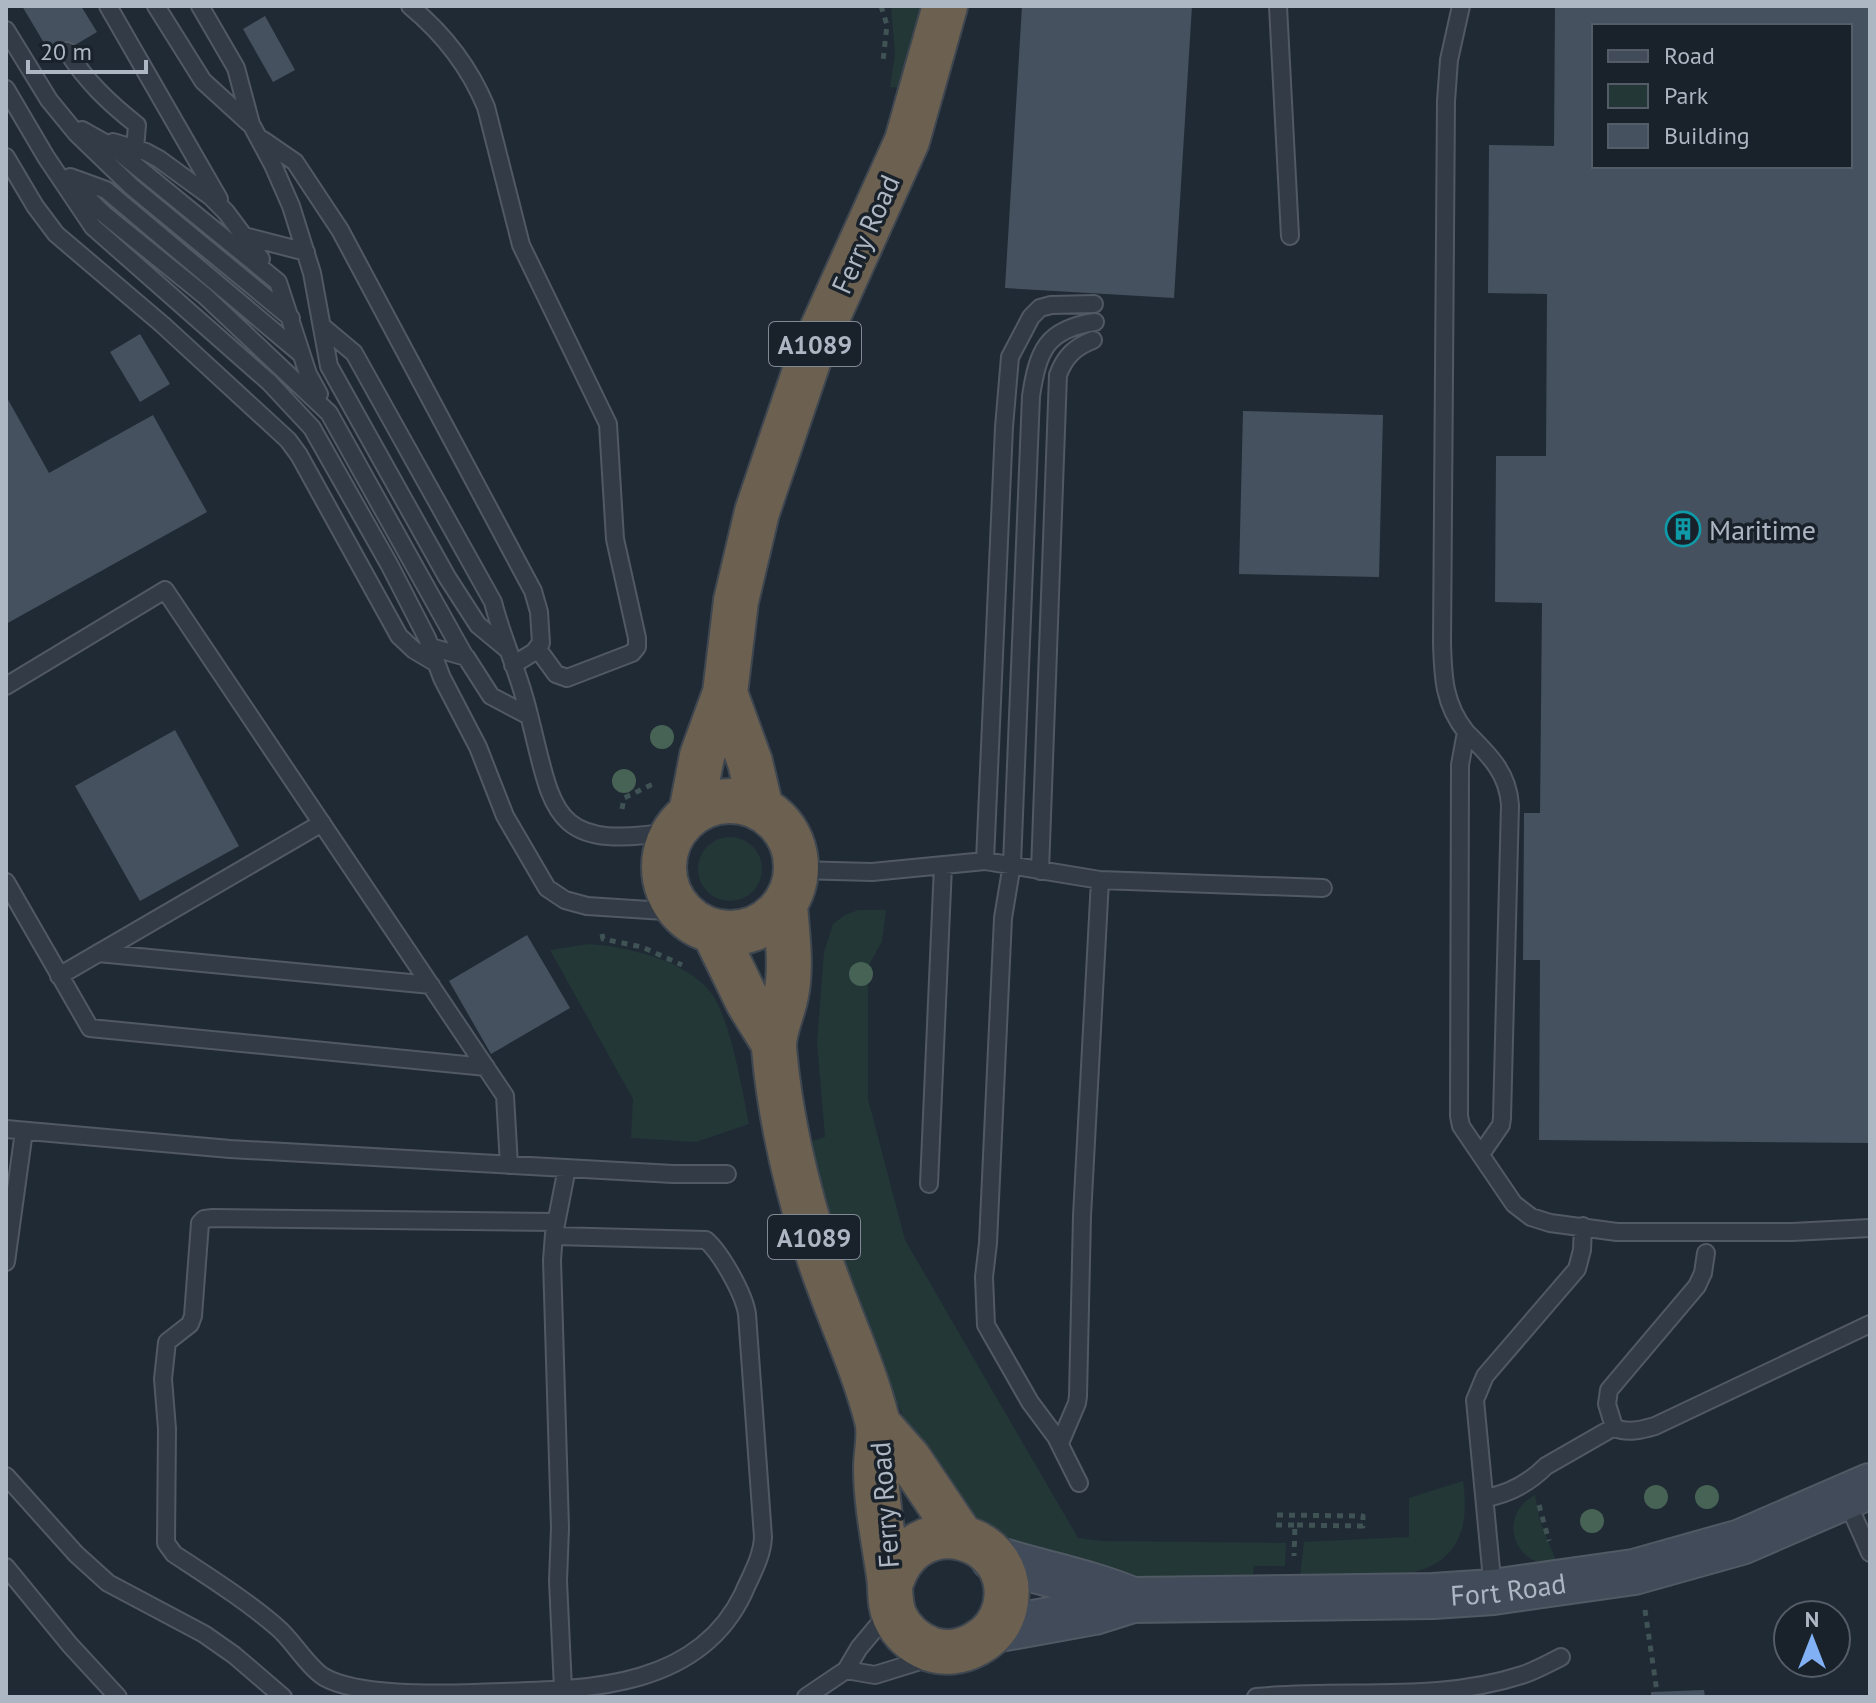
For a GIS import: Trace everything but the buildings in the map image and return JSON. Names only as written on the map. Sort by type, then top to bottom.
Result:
[{"type":"highway","name":"Ferry Road","points":[[683,822],[725,693],[736,601],[757,512],[810,356],[907,141],[945,6]]},
{"type":"highway","name":"Ferry Road","points":[[725,693],[750,762],[761,809]]},
{"type":"highway","points":[[726,801],[761,809],[776,820],[787,834],[794,851],[790,887],[771,920],[754,929],[734,934],[697,922],[668,894],[663,872],[665,851],[683,822],[708,805],[726,801]]},
{"type":"highway","name":"Ferry Road","points":[[790,887],[787,993],[774,1044],[787,1134],[805,1208],[820,1260],[878,1424],[876,1469],[891,1597]]},
{"type":"highway","name":"Ferry Road","points":[[697,922],[774,1044]]},
{"type":"highway","name":"Ferry Road","points":[[878,1424],[978,1548]]},
{"type":"highway","points":[[935,1538],[978,1548],[1003,1575],[1006,1593],[1003,1612],[994,1630],[968,1648],[947,1652],[935,1651],[912,1640],[896,1620],[891,1597],[894,1573],[910,1550],[935,1538]]},
{"type":"street","name":"Fort Road","points":[[994,1630],[1094,1612],[1132,1600],[1374,1599],[1493,1592],[1634,1572],[1741,1542],[1858,1492]]},
{"type":"street","name":"Fort Road","points":[[978,1548],[1044,1573],[1093,1584],[1132,1600]]},
{"type":"lane","points":[[108,6],[229,217]]},
{"type":"lane","points":[[156,6],[203,81],[254,130],[295,162],[343,235],[533,591],[542,633],[537,648]]},
{"type":"lane","points":[[200,6],[236,68],[254,130],[283,186],[308,257],[329,366],[443,571],[476,624],[510,657]]},
{"type":"lane","points":[[410,6],[448,42],[480,91],[521,245],[608,424],[615,539],[637,647],[632,653],[572,678],[556,674],[537,648]]},
{"type":"lane","points":[[1278,6],[1290,236]]},
{"type":"lane","points":[[1461,6],[1449,60],[1446,101],[1442,643],[1445,695],[1466,732],[1500,770],[1507,782],[1510,805],[1502,1118],[1501,1125],[1481,1154]]},
{"type":"lane","points":[[6,30],[49,100],[132,187],[291,318]]},
{"type":"lane","points":[[67,51],[105,99],[137,125],[135,149]]},
{"type":"lane","points":[[6,89],[46,157],[93,227],[269,382],[312,428],[376,539],[482,757],[505,816],[543,883],[565,900],[697,922]]},
{"type":"lane","points":[[66,120],[112,147],[144,171],[278,282]]},
{"type":"lane","points":[[90,135],[146,152],[171,168],[211,197],[244,236],[278,282],[308,374],[464,655],[491,696],[529,716]]},
{"type":"lane","points":[[6,157],[56,234],[163,325],[288,440],[399,636],[414,650],[434,655],[464,655]]},
{"type":"lane","points":[[46,157],[105,215],[205,296],[329,413]]},
{"type":"lane","points":[[63,174],[106,190],[302,355]]},
{"type":"lane","points":[[244,236],[308,257]]},
{"type":"lane","points":[[985,861],[1004,427],[1010,357],[1031,317],[1040,308],[1094,304]]},
{"type":"lane","points":[[1079,1483],[1060,1443],[1030,1402],[986,1325],[984,1312],[1003,918],[1012,864],[1028,457],[1036,364],[1042,350],[1064,329],[1095,322]]},
{"type":"lane","points":[[323,327],[353,351],[493,602],[529,716],[543,779],[558,812],[583,831],[619,837],[683,822]]},
{"type":"lane","points":[[1040,871],[1058,375],[1064,359],[1093,340]]},
{"type":"lane","points":[[6,686],[165,590],[505,1096],[509,1165]]},
{"type":"lane","points":[[510,657],[537,648]]},
{"type":"lane","points":[[1466,732],[1460,765],[1459,1116],[1461,1126],[1501,1186],[1526,1213],[1550,1223],[1617,1232],[1792,1232],[1870,1228]]},
{"type":"lane","points":[[59,976],[322,823]]},
{"type":"lane","points":[[790,887],[872,872],[985,861],[1100,880],[1323,888]]},
{"type":"lane","points":[[929,1184],[943,866]]},
{"type":"lane","points":[[1060,1443],[1078,1396],[1082,1216],[1100,880]]},
{"type":"lane","points":[[6,882],[90,1028],[486,1067]]},
{"type":"lane","points":[[98,953],[431,985]]},
{"type":"lane","points":[[6,1129],[230,1149],[693,1175],[727,1174]]},
{"type":"lane","points":[[6,1262],[24,1131]]},
{"type":"lane","points":[[563,1689],[552,1265],[555,1229],[567,1168]]},
{"type":"lane","points":[[201,1220],[555,1229],[706,1240],[715,1248],[746,1308],[763,1537],[759,1560],[735,1608],[708,1640],[678,1661],[634,1680],[563,1689],[411,1694],[358,1687],[325,1677],[270,1621],[168,1547],[165,1534],[167,1429],[163,1379],[166,1347],[168,1340],[190,1324],[193,1316],[201,1220]]},
{"type":"lane","points":[[1493,1592],[1474,1404],[1485,1376],[1577,1269],[1583,1226]]},
{"type":"lane","points":[[1706,1253],[1697,1286],[1609,1390],[1607,1404],[1614,1427],[1619,1430],[1633,1431],[1655,1426],[1870,1324]]},
{"type":"lane","points":[[1485,1498],[1509,1492],[1546,1466],[1614,1427]]},
{"type":"lane","points":[[6,1476],[96,1573],[121,1592],[204,1634],[283,1697]]},
{"type":"lane","points":[[1858,1492],[1870,1553]]},
{"type":"lane","points":[[6,1567],[70,1645],[118,1697]]},
{"type":"lane","points":[[806,1697],[846,1670],[891,1597]]},
{"type":"lane","points":[[846,1670],[875,1675],[947,1652]]},
{"type":"lane","points":[[1256,1697],[1333,1693],[1403,1694],[1468,1688],[1523,1675],[1561,1657]]},
{"type":"path","points":[[619,837],[622,806]]},
{"type":"path","points":[[602,936],[606,908]]},
{"type":"path","points":[[1535,1476],[1541,1517],[1550,1544]]},
{"type":"path","points":[[1276,1525],[1363,1526],[1363,1516],[1277,1515]]},
{"type":"path","points":[[1276,1599],[1275,1574],[1293,1570],[1295,1525]]},
{"type":"path","points":[[1644,1597],[1657,1692]]},
{"type":"green space","points":[[891,6],[926,6],[901,88],[890,87],[895,54]]},
{"type":"green space","points":[[724,837],[736,837],[753,846],[760,857],[760,881],[753,892],[736,901],[724,901],[712,896],[703,887],[698,875],[698,863],[703,851],[712,842]]},
{"type":"green space","points":[[858,910],[886,910],[882,941],[868,967],[868,1099],[905,1240],[1078,1538],[1102,1541],[1286,1543],[1285,1566],[1254,1566],[1253,1577],[1125,1577],[1033,1551],[985,1524],[954,1497],[907,1424],[892,1392],[839,1258],[811,1146],[813,1141],[825,1137],[817,1043],[824,952],[833,924]]},
{"type":"green space","points":[[589,944],[656,957],[688,972],[712,994],[730,1038],[749,1124],[696,1142],[631,1138],[633,1099],[550,950]]},
{"type":"green space","points":[[1463,1481],[1464,1518],[1456,1544],[1439,1561],[1417,1571],[1390,1576],[1300,1577],[1304,1542],[1409,1537],[1409,1498]]},
{"type":"green space","points":[[1535,1495],[1540,1521],[1557,1563],[1542,1563],[1530,1558],[1515,1539],[1513,1527],[1516,1515],[1523,1504]]},
{"type":"place","name":"Maritime","points":[[1683,529]]}]
